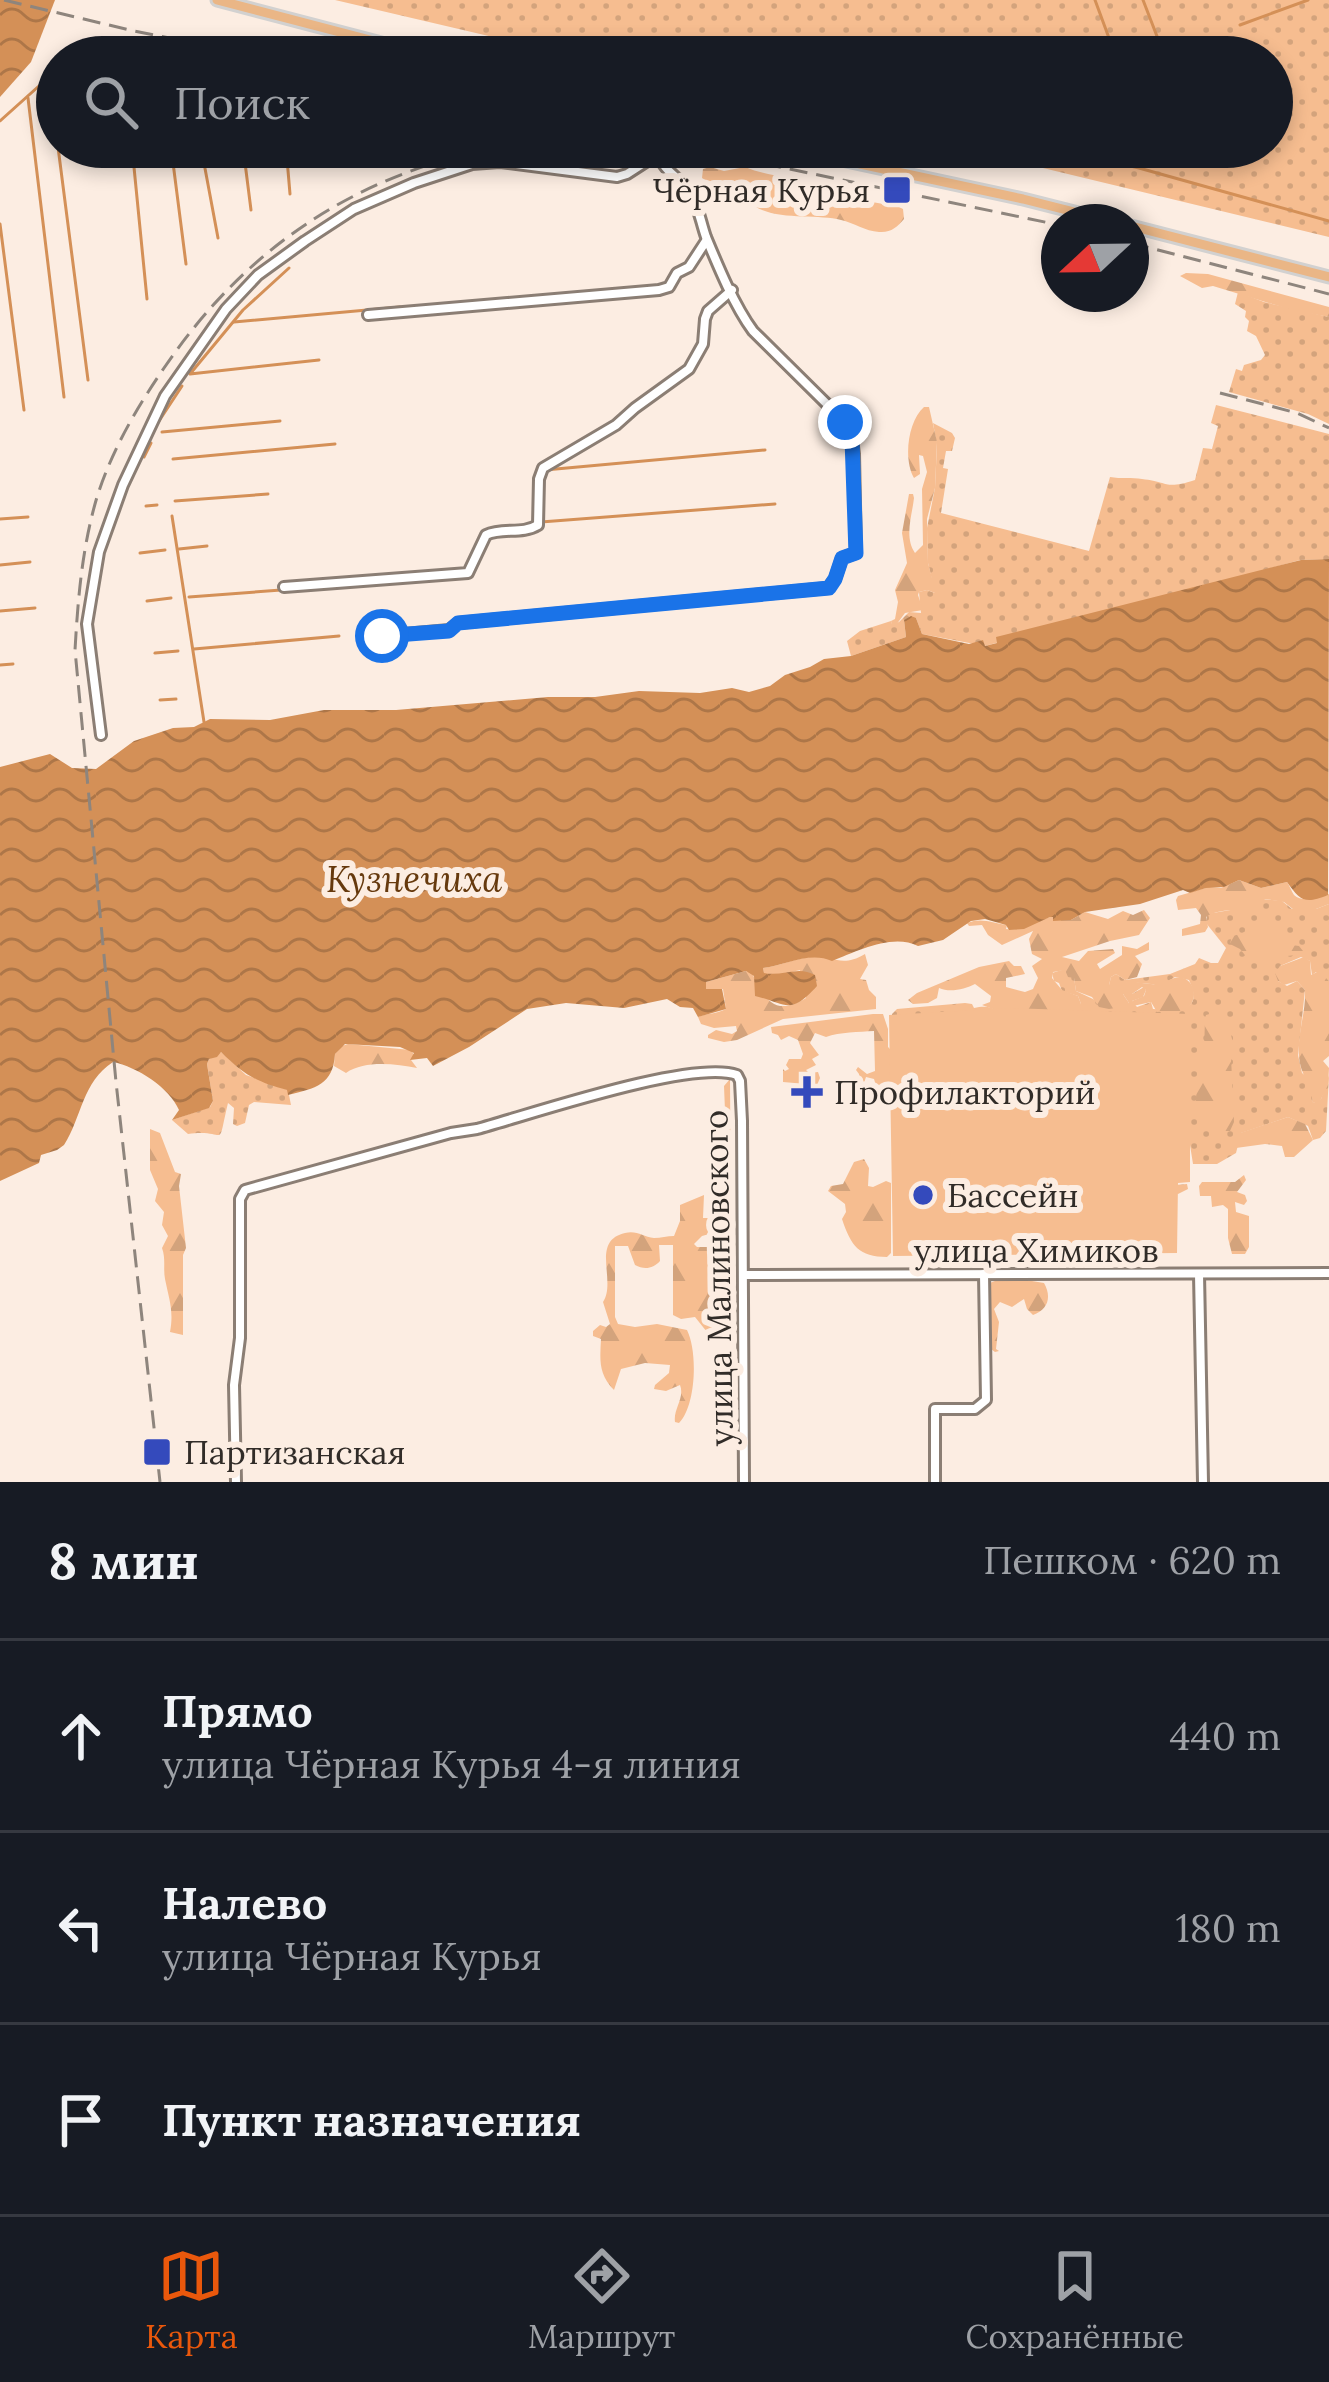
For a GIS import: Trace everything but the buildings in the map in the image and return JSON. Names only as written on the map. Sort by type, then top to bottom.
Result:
[{"type":"main road","points":[[217,0],[355,36]]},
{"type":"main road","points":[[879,168],[1043,204]]},
{"type":"main road","points":[[1149,231],[1329,277]]},
{"type":"street","points":[[101,735],[87,624],[99,552],[123,485],[165,396],[226,309],[258,275],[354,208],[460,168]]},
{"type":"street","points":[[551,168],[617,177],[635,168]]},
{"type":"street","points":[[382,636],[449,631],[458,623],[829,588],[842,558],[856,553],[852,439],[845,422],[753,331],[707,240],[689,190],[664,168]]},
{"type":"street","points":[[368,315],[659,290],[669,287],[677,273],[689,267],[707,240]]},
{"type":"street","points":[[284,587],[468,574],[486,535],[538,525],[539,479],[548,464],[616,425],[689,369],[703,344],[708,311],[732,290]]},
{"type":"street","name":"улица Малиновского","points":[[236,1482],[234,1385],[240,1338],[240,1199],[245,1190],[682,1074],[728,1072],[740,1081],[742,1121],[744,1482]]},
{"type":"street","name":"улица Химиков","points":[[743,1275],[1329,1273]]},
{"type":"street","points":[[935,1482],[935,1409],[975,1409],[986,1400],[984,1274]]},
{"type":"street","points":[[1199,1274],[1202,1482]]},
{"type":"green space","points":[[335,0],[1329,0],[1329,237],[1043,168],[1293,168],[1293,36],[489,36]]},
{"type":"green space","points":[[748,168],[897,206],[903,209],[904,219],[893,229],[879,232],[830,218],[766,211],[747,199],[729,202],[702,178],[703,169]]},
{"type":"green space","points":[[1208,274],[1329,307],[1329,317],[1213,286],[1202,288],[1180,276]]},
{"type":"green space","points":[[1238,292],[1329,317],[1329,424],[1229,392],[1236,369],[1242,371],[1244,365],[1265,355],[1256,336],[1247,331],[1246,311],[1235,304]]},
{"type":"green space","points":[[1216,405],[1329,434],[1329,559],[1300,560],[985,646],[922,634],[916,618],[904,620],[906,637],[851,656],[847,641],[860,631],[899,622],[909,612],[921,613],[919,592],[935,593],[927,528],[935,488],[933,423],[955,438],[952,451],[946,451],[941,513],[1089,551],[1110,477],[1172,485],[1195,480],[1203,448],[1212,449],[1218,426],[1211,423]]},
{"type":"green space","points":[[929,407],[937,442],[935,488],[927,519],[928,563],[939,588],[935,593],[919,592],[923,610],[905,613],[892,625],[898,602],[895,590],[907,563],[902,533],[909,494],[914,498],[910,540],[915,553],[923,545],[922,489],[927,472],[919,455],[920,474],[914,478],[908,451],[914,421]]},
{"type":"green space","points":[[1239,880],[1261,888],[1287,882],[1302,899],[1329,894],[1329,904],[1294,910],[1284,902],[1265,899],[1257,911],[1211,914],[1206,917],[1205,932],[1182,936],[1182,929],[1200,924],[1201,915],[1196,908],[1178,910],[1178,896]]},
{"type":"green space","points":[[1262,899],[1282,901],[1292,909],[1329,904],[1329,981],[1316,972],[1312,975],[1310,961],[1301,957],[1280,966],[1278,981],[1287,986],[1297,981],[1305,990],[1298,1055],[1313,1103],[1321,1099],[1329,1075],[1326,1131],[1320,1138],[1313,1140],[1308,1126],[1288,1117],[1241,1133],[1236,1153],[1217,1164],[1193,1164],[1190,1145],[1175,1185],[1187,1184],[1188,1189],[1178,1194],[888,1099],[892,1092],[892,1014],[897,1009],[965,1003],[1001,1012],[1081,1004],[1078,996],[1062,991],[1054,981],[1052,973],[1065,969],[1074,977],[1076,991],[1112,1008],[1129,1003],[1123,994],[1144,987],[1143,997],[1132,1001],[1137,1007],[1151,1002],[1153,1009],[1186,1008],[1193,999],[1189,980],[1175,977],[1162,985],[1129,982],[1115,987],[1109,985],[1111,977],[1116,974],[1125,980],[1170,974],[1199,958],[1218,963],[1226,948],[1206,923],[1207,914]]},
{"type":"green space","points":[[1144,910],[1150,918],[1139,935],[1062,957],[1079,961],[1088,951],[1113,949],[1115,953],[1097,964],[1100,969],[1122,955],[1122,946],[1137,949],[1149,942],[1149,950],[1135,956],[1142,964],[1137,977],[1125,980],[1116,974],[1109,985],[1183,978],[1194,992],[1186,1009],[1157,1012],[1151,1002],[1133,1006],[1132,1001],[1144,996],[1142,987],[1123,994],[1128,1006],[1099,1007],[1092,997],[1076,991],[1074,978],[1065,970],[1053,972],[1052,978],[1062,990],[1078,996],[1081,1004],[1076,1011],[1001,1012],[982,1005],[991,996],[975,984],[957,990],[939,988],[937,998],[928,1003],[908,1000],[979,967],[1009,961],[1021,966],[1025,974],[1006,978],[1006,987],[1033,989],[1038,978],[1032,966],[1042,959],[1032,954],[1029,939],[1033,931],[1002,945],[982,925],[967,923],[987,921],[1012,929],[1050,917],[1071,920],[1085,912],[1108,919],[1123,911],[1133,915]]},
{"type":"green space","points":[[1267,924],[1276,929],[1284,944],[1303,951],[1249,960],[1230,944],[1232,936]]},
{"type":"green space","points":[[865,954],[868,965],[860,979],[866,980],[876,997],[876,1009],[783,1019],[724,1042],[708,1035],[716,1030],[732,1034],[736,1026],[714,1028],[701,1024],[698,1017],[726,1009],[723,989],[705,989],[706,982],[746,971],[772,1003],[786,1006],[806,998],[800,970],[779,975],[764,974],[763,968],[810,957],[842,961]]},
{"type":"green space","points":[[1304,957],[1310,961],[1311,975],[1319,971],[1329,981],[1329,1056],[1323,1061],[1329,1068],[1328,1085],[1320,1101],[1313,1103],[1299,1057],[1305,990],[1297,981],[1284,985],[1275,973],[1280,966]]},
{"type":"green space","points":[[1009,1008],[1190,1014],[1190,1182],[1178,1183],[1177,1253],[893,1256],[889,1015]]},
{"type":"green space","points":[[1213,1013],[1227,1019],[1234,1047],[1234,1122],[1230,1131],[1216,1133],[1203,1128],[1196,1101],[1205,1018]]},
{"type":"green space","points":[[883,1014],[888,1029],[891,1096],[877,1089],[874,1079],[866,1077],[860,1084],[856,1070],[875,1071],[874,1031],[826,1037],[815,1033],[810,1043],[819,1055],[812,1059],[816,1065],[806,1070],[818,1072],[817,1085],[783,1082],[789,1059],[801,1059],[803,1054],[798,1040],[789,1036],[781,1040],[771,1027]]},
{"type":"green space","points":[[348,1044],[411,1050],[417,1068],[371,1065],[346,1073],[334,1066],[335,1054]]},
{"type":"green space","points":[[221,1052],[246,1075],[288,1090],[291,1105],[254,1102],[245,1123],[237,1126],[233,1124],[234,1108],[228,1103],[219,1135],[188,1134],[172,1120],[210,1107],[207,1064]]},
{"type":"green space","points":[[730,1079],[731,1228],[702,1236],[694,1244],[707,1247],[723,1242],[729,1246],[730,1271],[716,1315],[727,1341],[715,1342],[695,1317],[673,1315],[673,1245],[659,1245],[660,1261],[645,1268],[635,1265],[628,1246],[615,1246],[618,1324],[687,1330],[691,1340],[692,1392],[679,1423],[675,1417],[680,1385],[666,1391],[654,1389],[669,1373],[670,1365],[645,1363],[621,1369],[614,1390],[603,1372],[601,1339],[593,1331],[610,1324],[603,1302],[606,1253],[615,1237],[629,1232],[654,1238],[674,1236],[680,1205],[704,1195],[703,1218],[718,1218],[717,1118],[725,1111],[724,1086]]},
{"type":"green space","points":[[1288,1117],[1305,1124],[1313,1140],[1294,1157],[1285,1157],[1282,1146],[1236,1148],[1232,1139],[1237,1134]]},
{"type":"green space","points":[[150,1129],[160,1133],[175,1172],[181,1174],[186,1248],[183,1335],[170,1332],[162,1248],[168,1236],[162,1225],[164,1212],[155,1201],[158,1189],[150,1170]]},
{"type":"green space","points":[[864,1159],[869,1168],[868,1186],[891,1183],[891,1253],[887,1257],[857,1248],[842,1219],[845,1204],[828,1191],[843,1184],[854,1162]]},
{"type":"green space","points":[[1244,1175],[1246,1180],[1237,1192],[1247,1201],[1244,1205],[1235,1202],[1236,1212],[1249,1216],[1249,1247],[1245,1254],[1232,1254],[1228,1209],[1212,1207],[1211,1196],[1200,1196],[1199,1186],[1202,1182],[1235,1182]]},
{"type":"green space","points":[[1044,1283],[1047,1302],[1033,1315],[1024,1299],[1012,1307],[1000,1302],[994,1309],[999,1322],[999,1351],[995,1352],[986,1333],[987,1284]]},
{"type":"water","points":[[0,0],[55,0],[41,36],[36,36],[31,62],[0,97]]},
{"type":"water","name":"Кузнечиха","points":[[1329,559],[1328,895],[1308,900],[1287,882],[1261,888],[1239,880],[1224,887],[1183,890],[1140,904],[1085,912],[1071,920],[1050,917],[1024,929],[1009,930],[985,919],[971,921],[943,940],[918,946],[886,942],[832,961],[807,958],[763,968],[764,973],[815,975],[817,986],[793,1005],[755,996],[754,976],[746,971],[706,982],[706,989],[722,989],[726,1009],[698,1017],[693,1008],[667,999],[624,1008],[566,1003],[527,1009],[433,1066],[427,1058],[410,1060],[414,1053],[400,1047],[345,1044],[335,1054],[327,1079],[288,1095],[287,1090],[251,1076],[221,1052],[207,1064],[213,1101],[209,1108],[172,1120],[179,1110],[160,1086],[113,1062],[95,1079],[64,1145],[0,1181],[0,767],[50,754],[72,768],[96,769],[134,741],[210,719],[270,720],[324,710],[396,710],[639,691],[700,693],[732,688],[749,692],[824,659],[851,656],[906,637],[904,620],[911,616],[922,634],[969,644],[983,640],[985,646],[997,643],[996,637],[1301,560]]},
{"type":"waterway","points":[[1095,0],[1108,36]]},
{"type":"waterway","points":[[1143,0],[1157,36]]},
{"type":"waterway","points":[[1240,25],[1308,0]]},
{"type":"waterway","points":[[0,121],[36,89]]},
{"type":"waterway","points":[[28,98],[36,164]]},
{"type":"waterway","points":[[36,168],[64,397]]},
{"type":"waterway","points":[[61,168],[88,380]]},
{"type":"waterway","points":[[134,168],[147,299]]},
{"type":"waterway","points":[[174,168],[186,264]]},
{"type":"waterway","points":[[205,168],[218,238]]},
{"type":"waterway","points":[[246,168],[251,210]]},
{"type":"waterway","points":[[288,168],[290,194]]},
{"type":"waterway","points":[[1139,168],[1329,221]]},
{"type":"waterway","points":[[0,224],[24,410]]},
{"type":"waterway","points":[[289,268],[243,310],[190,374],[319,360]]},
{"type":"waterway","points":[[234,322],[400,307]]},
{"type":"waterway","points":[[157,424],[182,386]]},
{"type":"waterway","points":[[162,432],[280,421]]},
{"type":"waterway","points":[[144,457],[151,443]]},
{"type":"waterway","points":[[173,459],[335,444]]},
{"type":"waterway","points":[[545,470],[765,450]]},
{"type":"waterway","points":[[175,501],[268,494]]},
{"type":"waterway","points":[[541,522],[775,504]]},
{"type":"waterway","points":[[146,506],[157,505]]},
{"type":"waterway","points":[[172,516],[204,722]]},
{"type":"waterway","points":[[0,519],[28,517]]},
{"type":"waterway","points":[[179,549],[207,546]]},
{"type":"waterway","points":[[140,553],[165,550]]},
{"type":"waterway","points":[[0,565],[30,562]]},
{"type":"waterway","points":[[189,597],[281,590]]},
{"type":"waterway","points":[[147,601],[171,598]]},
{"type":"waterway","points":[[0,611],[35,608]]},
{"type":"waterway","points":[[194,649],[339,636]]},
{"type":"waterway","points":[[155,653],[178,651]]},
{"type":"waterway","points":[[0,665],[13,664]]},
{"type":"waterway","points":[[160,700],[176,699]]},
{"type":"railway","points":[[4,0],[160,36]]},
{"type":"railway","points":[[160,1482],[75,650],[92,516],[134,414],[196,325],[230,287],[307,224],[349,198],[420,168]]},
{"type":"railway","points":[[785,168],[1041,221]]},
{"type":"railway","points":[[1149,248],[1329,294]]},
{"type":"railway","points":[[1220,393],[1297,413],[1329,428]]},
{"type":"place","name":"Чёрная Курья","points":[[897,190]]},
{"type":"place","name":"Профилакторий","points":[[807,1092]]},
{"type":"place","name":"Бассейн","points":[[923,1195]]},
{"type":"place","name":"Партизанская","points":[[157,1452]]},
{"type":"route","points":[[382,636],[449,631],[458,623],[829,588],[842,558],[856,553],[852,439],[845,422]]}]
